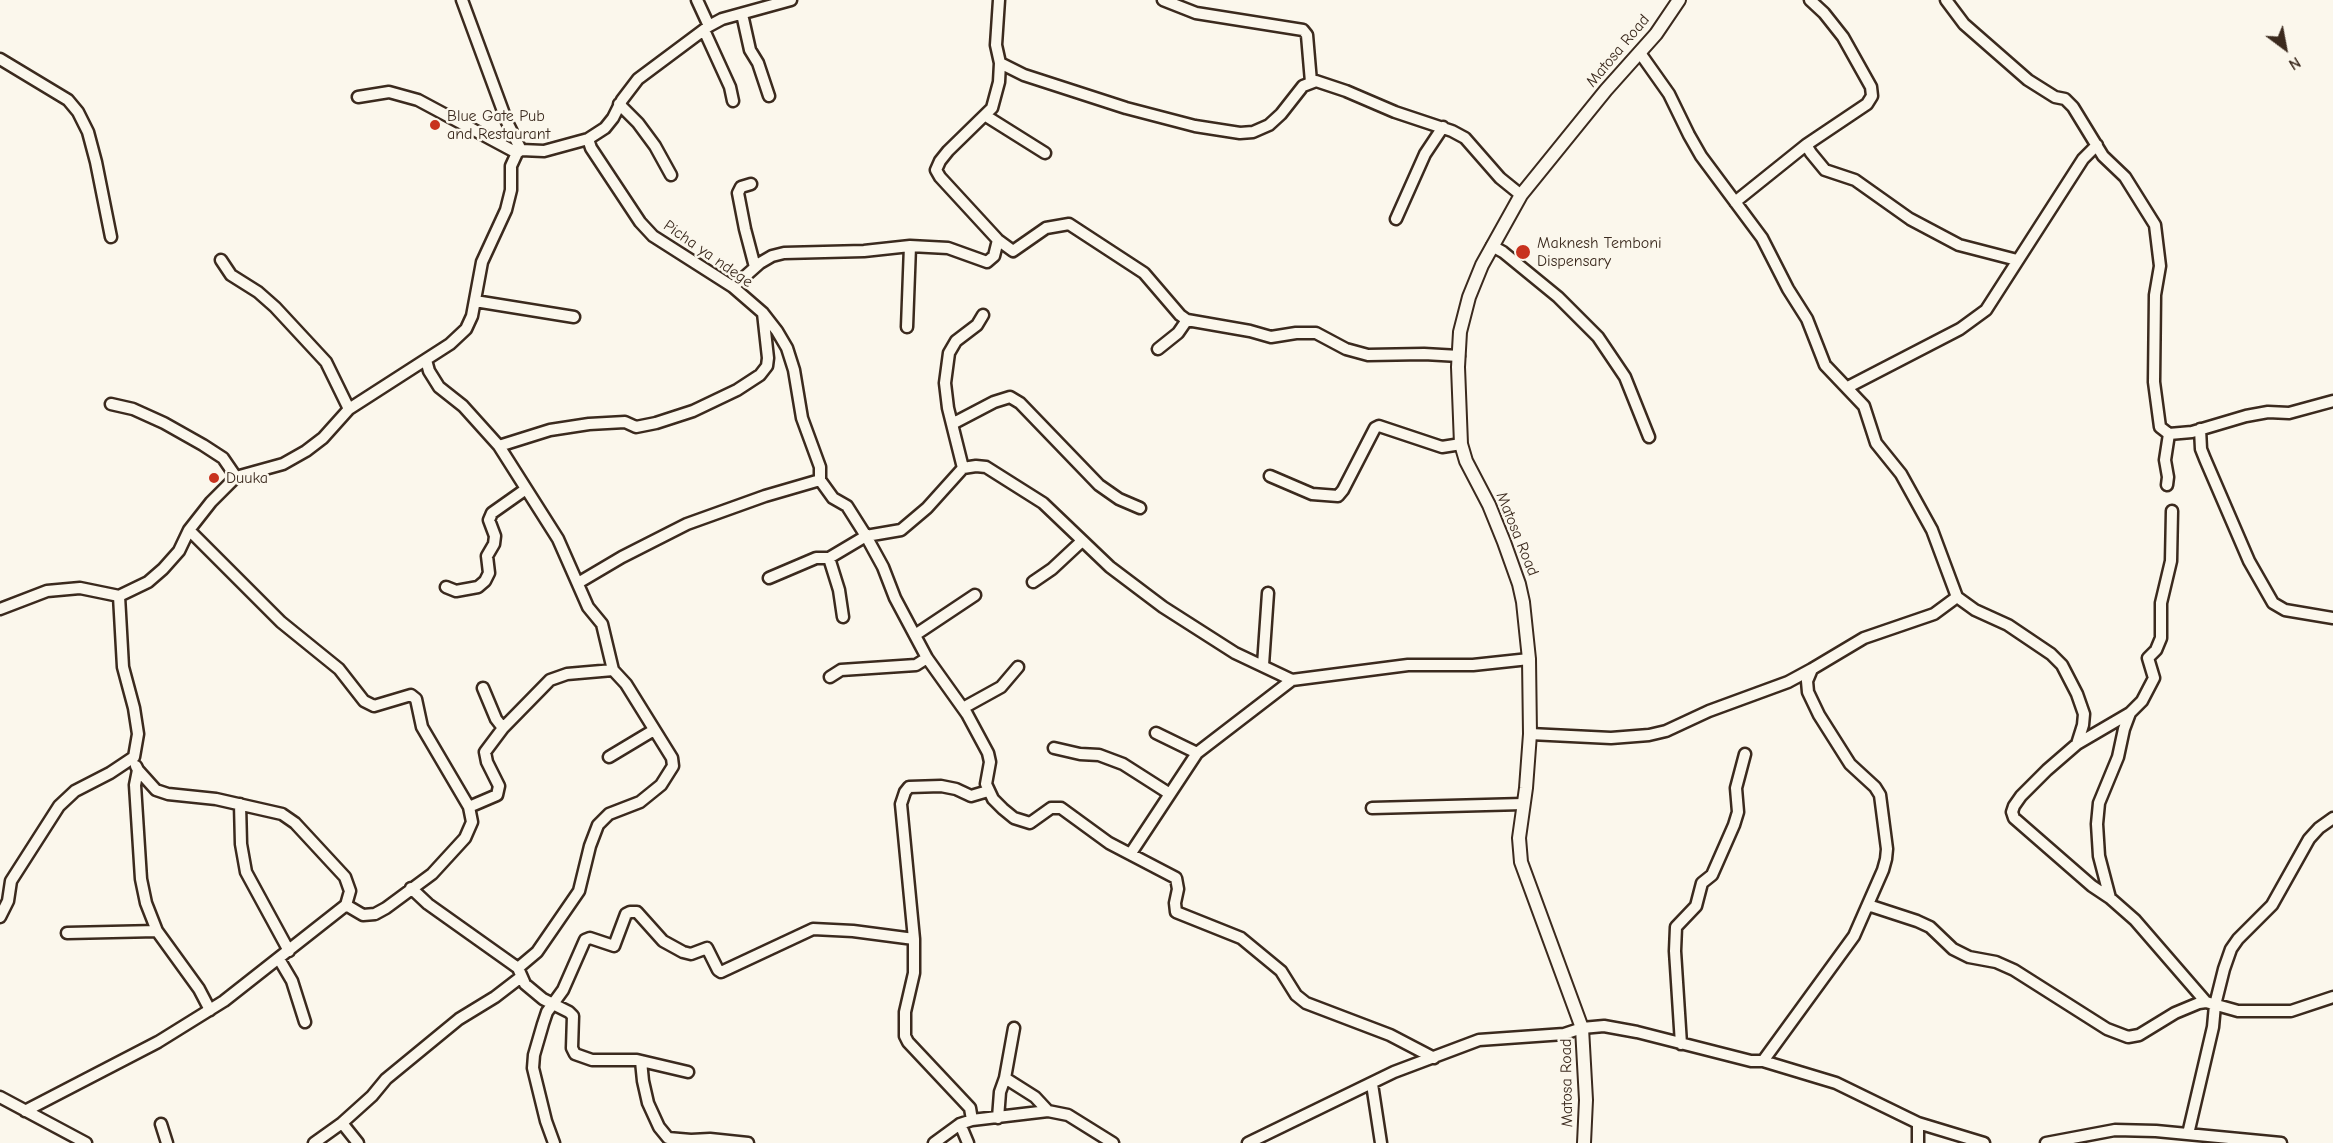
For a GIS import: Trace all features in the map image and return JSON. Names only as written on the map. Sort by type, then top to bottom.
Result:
[{"type":"street","points":[[462,0],[519,152]]},
{"type":"street","points":[[697,0],[733,100]]},
{"type":"street","points":[[358,97],[389,92],[418,100],[519,152],[544,151],[588,138],[605,128],[613,118],[619,104],[643,75],[706,28],[722,20],[791,0]]},
{"type":"street","points":[[999,0],[996,45],[1000,63],[997,95],[986,116],[948,151],[936,170],[998,240],[1016,251],[1046,228],[1062,224],[1076,226],[1092,240],[1144,273],[1187,320],[1271,337],[1316,333],[1346,349],[1368,355],[1459,356]]},
{"type":"street","points":[[1163,0],[1196,13],[1303,30],[1307,35],[1311,82]]},
{"type":"street","name":"Matosa Road","points":[[1584,1143],[1586,1100],[1582,1028],[1521,862],[1519,838],[1530,734],[1529,659],[1519,584],[1489,505],[1466,461],[1461,444],[1459,356],[1464,313],[1482,265],[1521,195],[1606,90],[1640,53],[1679,0]]},
{"type":"street","points":[[1735,202],[1806,145],[1867,104],[1872,96],[1871,87],[1843,37],[1810,0]]},
{"type":"street","points":[[1946,0],[1964,24],[2028,80],[2055,97],[2065,99],[2073,107],[2103,156],[2125,177],[2155,225],[2160,266],[2155,296],[2154,382],[2160,427],[2169,434],[2200,429],[2236,418],[2268,412],[2289,413],[2333,401]]},
{"type":"street","points":[[742,14],[750,50],[758,63],[769,96]]},
{"type":"street","points":[[1640,53],[1670,94],[1701,156],[1762,238],[1788,289],[1801,308],[1817,341],[1825,365],[1864,406],[1876,444],[1901,474],[1932,530],[1957,597],[1976,610],[2008,625],[2051,654],[2062,665],[2077,694],[2084,714],[2077,744]]},
{"type":"street","points":[[0,59],[68,100],[78,112],[88,132],[96,162],[111,237]]},
{"type":"street","points":[[1000,63],[1024,75],[1126,108],[1195,126],[1240,133],[1253,132],[1269,125],[1304,86],[1316,81],[1395,112],[1443,127],[1465,138],[1500,178],[1521,195]]},
{"type":"street","points":[[619,104],[638,123],[655,146],[671,175]]},
{"type":"street","points":[[986,116],[1046,153]]},
{"type":"street","points":[[1396,219],[1425,154],[1443,127]]},
{"type":"street","name":"Picha ya ndege","points":[[588,138],[591,148],[640,222],[663,243],[733,287],[763,313],[787,348],[794,370],[802,418],[820,468],[820,480]]},
{"type":"street","points":[[1806,145],[1825,170],[1855,180],[1910,219],[1959,245],[2017,260]]},
{"type":"street","points":[[1848,387],[1960,329],[1980,316],[2001,289],[2017,260],[2083,159],[2097,145]]},
{"type":"street","points":[[2,605],[47,591],[80,588],[119,596],[148,582],[179,551],[189,530],[225,486],[236,477],[283,464],[306,451],[323,438],[349,410],[426,360],[466,329],[470,323],[482,262],[506,210],[511,166],[519,152]]},
{"type":"street","points":[[751,184],[741,187],[738,192],[744,229],[755,267]]},
{"type":"street","points":[[733,287],[755,267],[772,256],[784,253],[864,251],[910,246],[948,248],[987,262],[994,256],[998,240]]},
{"type":"street","points":[[907,327],[910,246]]},
{"type":"street","points":[[1492,246],[1503,252],[1558,297],[1599,337],[1625,377],[1648,437]]},
{"type":"street","points":[[221,260],[231,275],[258,292],[275,307],[326,362],[349,410]]},
{"type":"street","points":[[475,301],[574,317]]},
{"type":"street","points":[[499,446],[550,430],[589,424],[625,422],[636,427],[656,423],[693,411],[736,390],[760,375],[767,366],[763,313]]},
{"type":"street","points":[[963,468],[945,383],[948,353],[956,341],[977,325],[983,315]]},
{"type":"street","points":[[1158,349],[1178,333],[1187,320]]},
{"type":"street","points":[[314,1143],[342,1123],[415,1054],[459,1019],[495,997],[519,973],[537,952],[579,891],[590,846],[598,825],[609,814],[639,802],[661,785],[673,766],[672,758],[666,747],[626,684],[613,670],[602,624],[588,607],[558,539],[499,446],[463,406],[439,387],[426,360]]},
{"type":"street","points":[[952,424],[994,402],[1010,397],[1020,403],[1099,485],[1119,499],[1140,508]]},
{"type":"street","points":[[111,404],[133,408],[203,445],[223,458],[236,477]]},
{"type":"street","points":[[1270,476],[1312,494],[1338,496],[1375,428],[1379,426],[1442,447],[1461,444]]},
{"type":"street","points":[[2200,429],[2201,449],[2205,459],[2258,580],[2273,603],[2285,610],[2333,618]]},
{"type":"street","points":[[2167,485],[2165,460],[2169,434]]},
{"type":"street","points":[[769,578],[816,558],[829,558],[866,536],[891,534],[910,525],[963,468],[986,467],[1043,503],[1110,567],[1163,607],[1235,653],[1263,664],[1292,680]]},
{"type":"street","points":[[578,583],[622,557],[687,524],[765,495],[820,480],[833,498],[847,506],[866,536],[927,658],[963,708],[990,758],[986,784],[988,791],[1003,809],[1020,821],[1034,821],[1051,808],[1058,807],[1099,837],[1176,878],[1178,889],[1176,912],[1241,938],[1281,971],[1296,995],[1306,1004],[1390,1035],[1434,1058]]},
{"type":"street","points":[[446,587],[456,591],[478,587],[485,581],[489,573],[487,556],[494,544],[495,536],[489,520],[492,513],[526,489]]},
{"type":"street","points":[[2172,511],[2170,561],[2161,603],[2161,638],[2156,650],[2148,658],[2154,678],[2142,701],[2130,713],[2077,744],[2021,796],[2012,812],[2014,818],[2134,920],[2211,1004]]},
{"type":"street","points":[[189,530],[281,622],[339,669],[364,701],[374,706],[411,695],[416,699],[422,727],[469,807],[472,822],[465,838],[432,874],[375,914],[363,915],[346,904]]},
{"type":"street","points":[[1033,582],[1052,569],[1082,541]]},
{"type":"street","points":[[829,558],[839,591],[843,618]]},
{"type":"street","points":[[1263,664],[1268,592]]},
{"type":"street","points":[[915,635],[975,595]]},
{"type":"street","points":[[25,1111],[158,1042],[245,987],[346,904],[350,891],[345,877],[295,823],[282,814],[240,804],[168,794],[156,790],[138,770],[134,758],[138,734],[123,667],[119,596]]},
{"type":"street","points":[[1530,734],[1611,738],[1666,731],[1709,711],[1788,682],[1864,638],[1934,614],[1957,597]]},
{"type":"street","points":[[830,677],[841,670],[916,665],[927,658]]},
{"type":"street","points":[[1131,853],[1197,753],[1292,680],[1408,665],[1473,665],[1529,659]]},
{"type":"street","points":[[963,708],[1001,687],[1018,667]]},
{"type":"street","points":[[1763,1061],[1847,946],[1883,870],[1887,849],[1880,795],[1875,787],[1850,764],[1819,715],[1808,692],[1807,681],[1812,669]]},
{"type":"street","points":[[469,807],[493,797],[500,790],[485,752],[503,728],[550,680],[567,674],[613,670]]},
{"type":"street","points":[[483,688],[496,719],[503,728]]},
{"type":"street","points":[[2110,898],[2099,856],[2097,824],[2099,803],[2118,758],[2130,713]]},
{"type":"street","points":[[609,758],[654,730]]},
{"type":"street","points":[[1156,733],[1197,753]]},
{"type":"street","points":[[1054,748],[1080,754],[1099,755],[1115,761],[1170,794]]},
{"type":"street","points":[[1681,1044],[1675,951],[1676,927],[1696,906],[1702,883],[1712,875],[1734,825],[1738,813],[1736,788],[1745,754]]},
{"type":"street","points":[[0,917],[8,901],[11,881],[60,806],[75,791],[134,758]]},
{"type":"street","points":[[138,770],[135,785],[141,879],[146,903],[158,931],[199,989],[210,1010]]},
{"type":"street","points":[[972,1120],[970,1108],[905,1036],[904,1012],[914,973],[914,939],[901,804],[907,789],[941,786],[974,796],[988,791]]},
{"type":"street","points":[[240,804],[241,844],[246,872],[289,951]]},
{"type":"street","points":[[1372,808],[1523,804]]},
{"type":"street","points":[[2188,1134],[2213,1028],[2211,1004],[2235,944],[2272,905],[2309,839],[2333,818]]},
{"type":"street","points":[[411,888],[428,904],[519,973],[530,988],[573,1016],[572,1048],[575,1053],[592,1060],[641,1061],[688,1072]]},
{"type":"street","points":[[1868,905],[1930,927],[1953,949],[1970,957],[1996,962],[2014,970],[2115,1034],[2128,1037],[2139,1035],[2175,1013],[2199,1003],[2238,1011],[2291,1011],[2333,997]]},
{"type":"street","points":[[554,1143],[533,1068],[534,1054],[543,1024],[547,1012],[563,990],[585,940],[590,938],[614,946],[626,915],[630,912],[637,912],[663,941],[683,952],[690,955],[707,948],[721,972],[813,929],[853,931],[914,939]]},
{"type":"street","points":[[67,933],[158,931]]},
{"type":"street","points":[[279,959],[292,981],[305,1022]]},
{"type":"street","points":[[1248,1143],[1394,1072],[1479,1040],[1564,1035],[1582,1028],[1604,1026],[1637,1032],[1751,1061],[1763,1061],[1842,1085],[1918,1123],[1984,1143]]},
{"type":"street","points":[[998,1118],[1000,1092],[1005,1078],[1014,1028]]},
{"type":"street","points":[[641,1061],[648,1104],[659,1127],[668,1138],[718,1139],[748,1143]]},
{"type":"street","points":[[1005,1078],[1035,1097],[1048,1111]]},
{"type":"street","points":[[1372,1084],[1381,1143]]},
{"type":"street","points":[[0,1096],[86,1143]]},
{"type":"street","points":[[934,1143],[960,1124],[972,1120],[1048,1111],[1068,1114],[1113,1143]]},
{"type":"street","points":[[342,1123],[358,1143]]},
{"type":"street","points":[[1918,1123],[1918,1143]]},
{"type":"street","points":[[160,1124],[167,1143]]},
{"type":"street","points":[[960,1124],[968,1143]]},
{"type":"street","points":[[2046,1143],[2115,1130],[2188,1134],[2223,1141],[2282,1143]]},
{"type":"place","name":"Blue Gate Pub and Restaurant","points":[[435,125]]},
{"type":"place","name":"Maknesh Temboni Dispensary","points":[[1523,252]]},
{"type":"place","name":"Duuka","points":[[214,478]]}]
